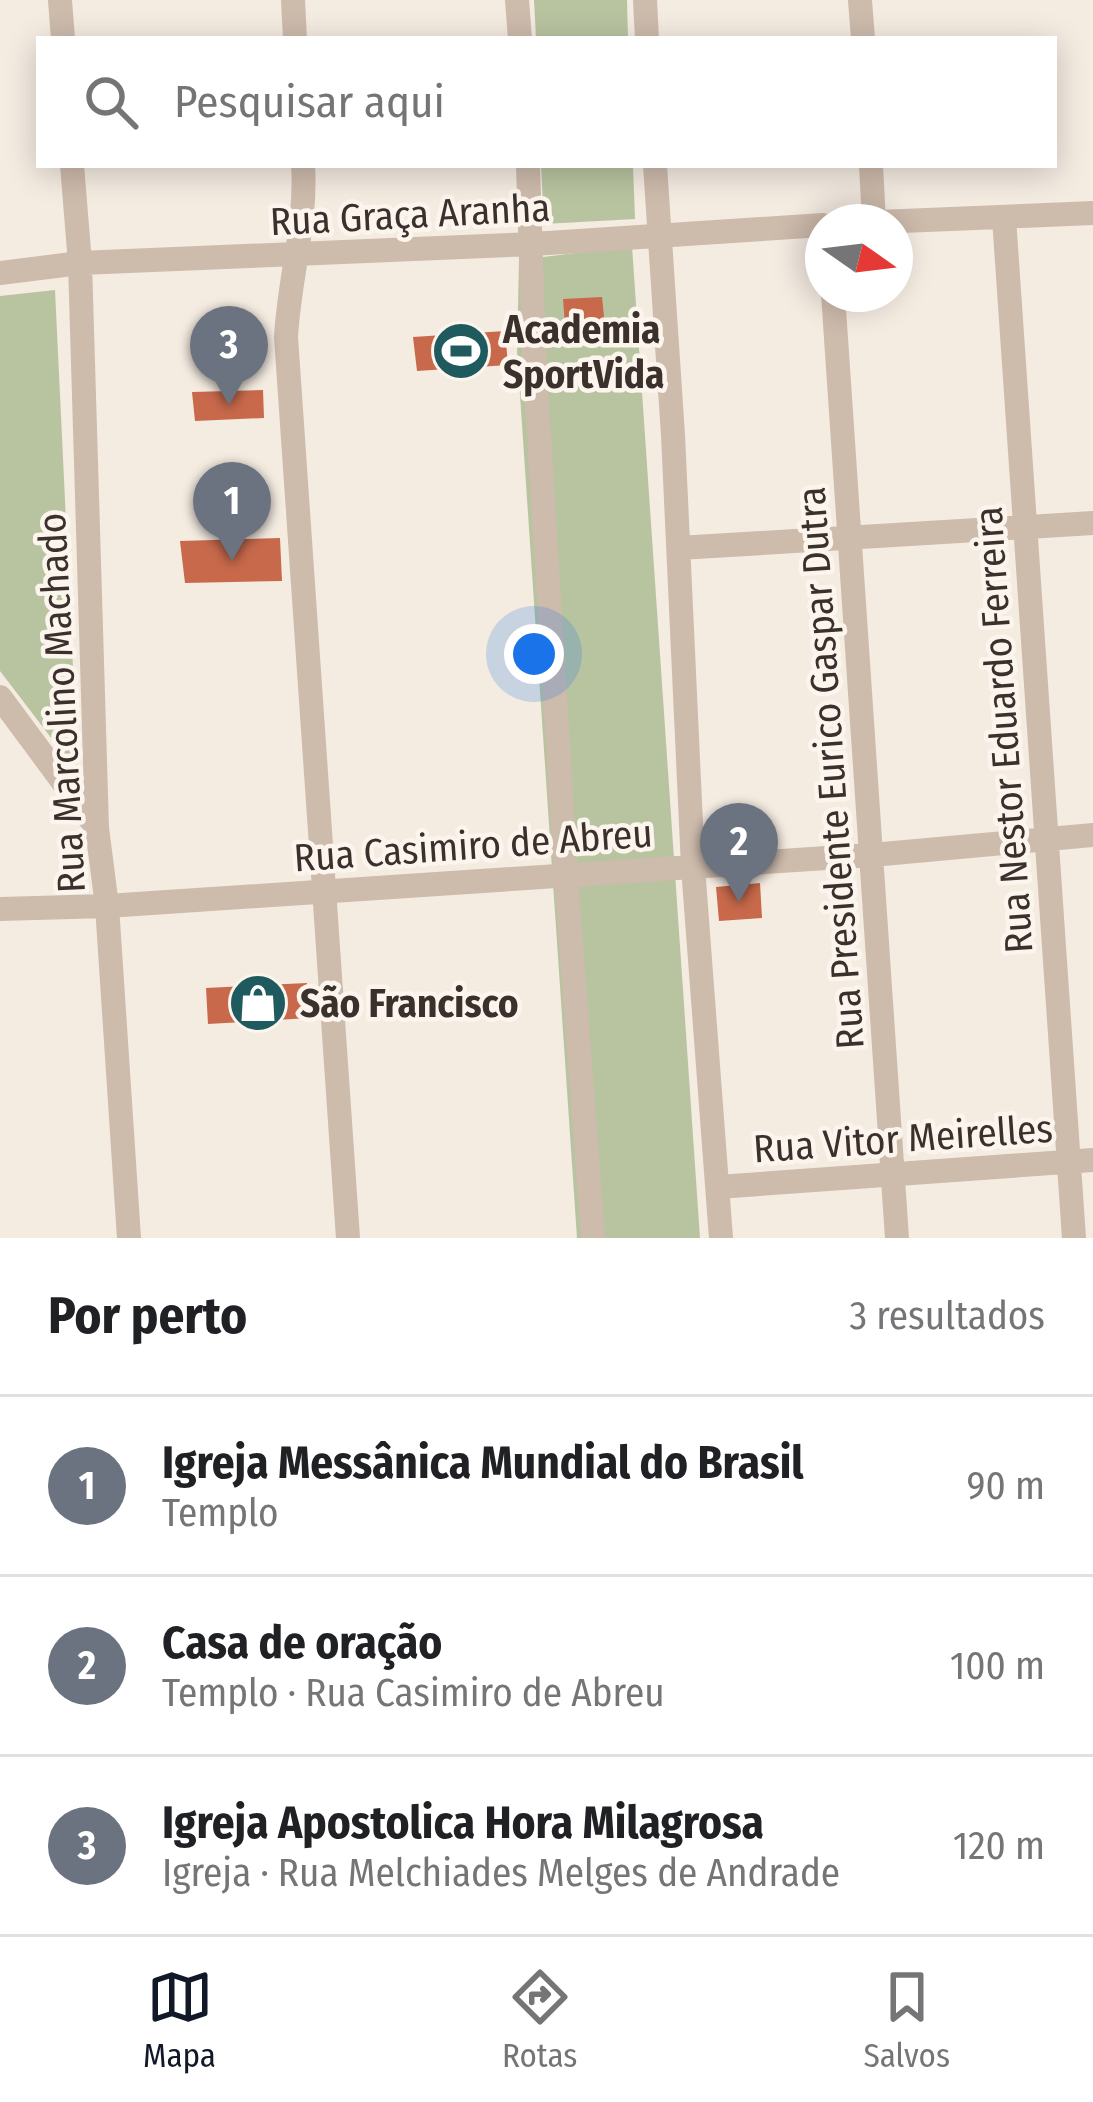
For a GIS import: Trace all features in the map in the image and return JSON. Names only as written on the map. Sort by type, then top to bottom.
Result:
[{"type":"street","points":[[60,0],[63,36]]},
{"type":"street","points":[[292,0],[295,36]]},
{"type":"street","points":[[517,0],[520,36]]},
{"type":"street","points":[[645,0],[647,36]]},
{"type":"street","points":[[860,0],[863,36]]},
{"type":"street","name":"Rua Marcolino Machado","points":[[72,168],[80,263],[97,828],[107,906],[129,1238]]},
{"type":"street","points":[[303,168],[304,214],[286,337],[348,1238]]},
{"type":"street","points":[[528,168],[566,876],[593,1238]]},
{"type":"street","points":[[655,168],[680,548],[693,867],[722,1238]]},
{"type":"street","points":[[871,168],[874,204]]},
{"type":"street","points":[[913,221],[1093,213]]},
{"type":"street","name":"Rua Nestor Eduardo Ferreira","points":[[1004,218],[1046,838],[1081,1161],[1074,1238]]},
{"type":"street","name":"Rua Graça Aranha","points":[[0,273],[80,263],[296,256],[805,226]]},
{"type":"street","name":"Rua Presidente Eurico Gaspar Dutra","points":[[834,312],[897,1238]]},
{"type":"street","points":[[680,548],[1093,523]]},
{"type":"street","points":[[0,697],[97,828]]},
{"type":"street","name":"Rua Casimiro de Abreu","points":[[0,909],[566,876],[1093,835]]},
{"type":"street","name":"Rua Vitor Meirelles","points":[[718,1186],[1081,1161]]},
{"type":"green space","points":[[534,0],[627,0],[628,36],[536,36]]},
{"type":"green space","points":[[541,168],[633,168],[635,219],[544,224]]},
{"type":"green space","points":[[632,246],[700,1238],[577,1238],[517,351],[519,260]]},
{"type":"green space","points":[[55,290],[78,773],[0,671],[0,296]]},
{"type":"building","points":[[602,297],[606,336],[566,338],[563,299]]},
{"type":"building","name":"Academia SportVida","points":[[505,331],[508,365],[417,371],[413,337]]},
{"type":"building","points":[[263,390],[264,418],[195,421],[192,392]]},
{"type":"building","points":[[280,538],[282,581],[185,583],[180,541]]},
{"type":"building","points":[[760,883],[762,918],[719,921],[716,887]]},
{"type":"building","name":"São Francisco","points":[[307,983],[310,1018],[208,1024],[206,988]]},
{"type":"place","name":"Academia SportVida","points":[[461,351]]},
{"type":"place","name":"Igreja Apostolica Hora Milagrosa","points":[[229,405]]},
{"type":"place","name":"Igreja Messânica Mundial do Brasil","points":[[232,561]]},
{"type":"place","name":"Casa de oração","points":[[739,902]]},
{"type":"place","name":"São Francisco","points":[[258,1003]]}]
